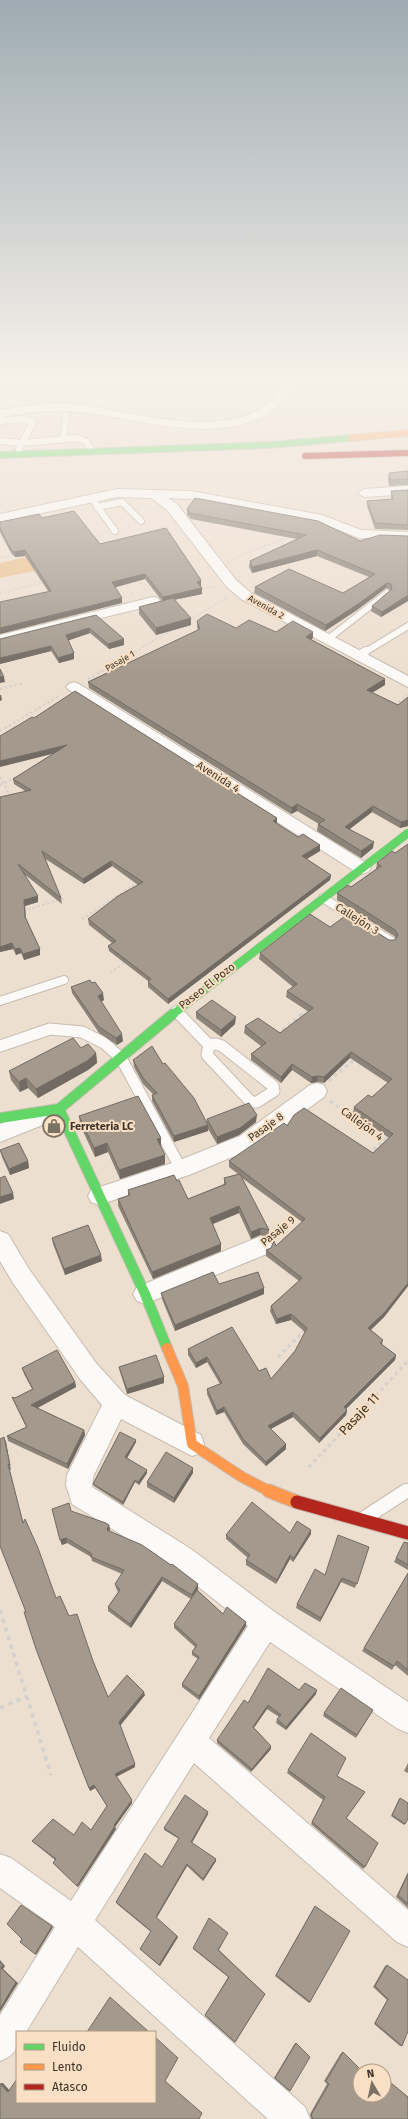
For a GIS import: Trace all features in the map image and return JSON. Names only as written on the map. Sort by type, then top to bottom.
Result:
[{"type":"main road","name":"Paseo El Pozo","points":[[59,1109],[176,1010],[408,833]]},
{"type":"main road","points":[[59,1109],[145,1294],[183,1386],[192,1444],[230,1469],[284,1498],[337,1514],[363,1519],[408,1533]]},
{"type":"street","points":[[364,493],[408,490]]},
{"type":"street","points":[[0,518],[95,503],[117,493],[191,494],[322,519],[359,534],[408,536]]},
{"type":"street","name":"Avenida 2","points":[[154,494],[172,508],[235,587],[246,596],[408,682]]},
{"type":"street","points":[[0,639],[146,602]]},
{"type":"street","name":"Avenida 4","points":[[74,687],[362,868]]},
{"type":"street","name":"Pasaje 8","points":[[99,1196],[181,1169],[247,1142],[317,1091]]},
{"type":"street","points":[[1,1120],[59,1109]]},
{"type":"street","points":[[0,1241],[21,1276],[88,1371],[116,1403],[192,1444]]},
{"type":"street","name":"Pasaje 9","points":[[145,1294],[261,1246]]},
{"type":"street","points":[[116,1403],[80,1475],[79,1485],[81,1495],[182,1558],[266,1623],[408,1719]]},
{"type":"street","points":[[0,2045],[75,1923],[192,1742],[266,1623]]},
{"type":"street","points":[[192,1742],[408,1931]]},
{"type":"street","points":[[0,1869],[75,1923],[293,2119]]},
{"type":"lane","points":[[95,503],[122,502],[141,521]]},
{"type":"lane","points":[[95,503],[115,531]]},
{"type":"lane","points":[[328,639],[387,593]]},
{"type":"lane","points":[[359,655],[408,626]]},
{"type":"lane","name":"Callejón 3","points":[[323,898],[391,940]]},
{"type":"lane","points":[[0,1001],[64,980]]},
{"type":"lane","points":[[176,1010],[209,1045]]},
{"type":"lane","points":[[0,1046],[50,1029],[82,1032],[104,1043],[121,1058],[181,1169]]},
{"type":"lane","points":[[216,1044],[222,1046],[273,1086],[274,1091],[257,1102],[251,1102],[207,1055],[209,1045],[216,1044]]},
{"type":"lane","points":[[363,1519],[408,1490]]},
{"type":"path","points":[[87,538],[107,533]]},
{"type":"path","points":[[95,536],[103,548]]},
{"type":"path","points":[[218,566],[290,536]]},
{"type":"path","points":[[0,558],[18,554]]},
{"type":"path","points":[[136,576],[146,602]]},
{"type":"path","points":[[123,579],[146,602]]},
{"type":"path","points":[[0,593],[53,580]]},
{"type":"path","points":[[192,592],[235,587]]},
{"type":"path","points":[[184,623],[235,587]]},
{"type":"path","name":"Pasaje 1","points":[[0,731],[177,627]]},
{"type":"path","points":[[0,689],[24,683]]},
{"type":"path","points":[[401,700],[408,703]]},
{"type":"path","points":[[0,786],[24,772]]},
{"type":"path","points":[[0,777],[15,805]]},
{"type":"path","points":[[21,912],[63,899],[53,879]]},
{"type":"path","points":[[110,973],[129,960]]},
{"type":"path","points":[[272,1038],[314,1004]]},
{"type":"path","points":[[317,1091],[359,1055]]},
{"type":"path","name":"Callejón 4","points":[[317,1091],[390,1144]]},
{"type":"path","points":[[367,1155],[394,1131]]},
{"type":"path","name":"Pasaje 9","points":[[261,1246],[302,1210]]},
{"type":"path","points":[[278,1357],[306,1329]]},
{"type":"path","name":"Pasaje 11","points":[[309,1467],[408,1361]]},
{"type":"path","points":[[0,1610],[52,1775]]},
{"type":"path","points":[[0,1708],[27,1696]]},
{"type":"shaded area","points":[[31,556],[39,570],[0,578],[0,563]]},
{"type":"building","points":[[389,474],[408,474],[408,479],[390,480]]},
{"type":"building","points":[[408,490],[408,525],[375,523],[367,501],[393,499],[391,491]]},
{"type":"building","points":[[195,498],[318,521],[360,541],[380,535],[408,536],[408,595],[382,612],[372,606],[392,589],[391,584],[387,583],[326,625],[255,587],[289,569],[343,593],[375,574],[317,550],[252,567],[250,561],[306,535],[190,513],[187,509]]},
{"type":"building","points":[[74,511],[100,544],[166,528],[201,580],[197,582],[202,588],[163,597],[145,574],[112,582],[122,598],[0,628],[0,602],[51,591],[25,550],[14,552],[10,548],[0,528],[0,522],[39,514],[42,518]]},
{"type":"building","points":[[173,598],[191,618],[156,628],[139,607]]},
{"type":"building","points":[[207,614],[236,628],[249,620],[276,632],[293,621],[313,632],[306,637],[385,679],[367,690],[398,705],[408,697],[408,820],[401,822],[373,806],[345,827],[374,842],[361,851],[318,824],[325,820],[297,804],[292,808],[88,682],[200,629],[197,621]]},
{"type":"building","points":[[96,615],[124,639],[108,644],[89,628],[66,635],[74,653],[58,658],[51,646],[0,658],[0,639]]},
{"type":"building","points":[[0,669],[4,677],[0,677]]},
{"type":"building","points":[[75,691],[277,818],[273,821],[298,837],[303,834],[320,845],[302,856],[331,875],[168,999],[148,982],[151,979],[108,946],[116,941],[88,919],[118,896],[143,882],[111,861],[83,879],[42,851],[61,898],[18,864],[38,896],[24,900],[25,917],[40,949],[23,954],[20,948],[15,949],[12,943],[0,947],[0,797],[31,790],[13,779],[67,745],[0,761],[0,736],[32,717],[34,718]]},
{"type":"building","points":[[408,844],[408,1283],[385,1312],[368,1328],[383,1340],[380,1343],[396,1355],[344,1407],[347,1410],[320,1438],[293,1412],[268,1426],[286,1444],[266,1462],[243,1439],[224,1407],[217,1411],[207,1389],[222,1383],[207,1357],[196,1363],[188,1349],[232,1327],[259,1371],[266,1368],[271,1379],[295,1351],[307,1328],[291,1314],[277,1319],[271,1306],[302,1278],[266,1250],[271,1248],[274,1241],[276,1246],[305,1219],[229,1161],[284,1123],[287,1126],[294,1115],[304,1108],[373,1153],[393,1134],[354,1107],[368,1095],[372,1097],[392,1079],[351,1052],[324,1077],[312,1077],[292,1064],[281,1077],[251,1054],[266,1043],[245,1026],[258,1018],[280,1033],[313,1008],[287,991],[297,984],[260,953],[310,914],[330,927],[348,914],[389,940],[395,940],[398,935],[395,930],[337,893],[348,885],[351,887],[381,866],[377,863],[392,851],[395,853]]},
{"type":"building","points":[[90,980],[92,983],[95,982],[103,993],[98,996],[122,1034],[116,1038],[98,1026],[71,987]]},
{"type":"building","points":[[212,1000],[236,1017],[221,1030],[196,1012]]},
{"type":"building","points":[[73,1038],[81,1048],[88,1044],[96,1053],[87,1061],[36,1089],[26,1078],[19,1082],[9,1071]]},
{"type":"building","points":[[152,1046],[163,1064],[165,1063],[194,1098],[208,1125],[174,1136],[152,1095],[157,1093],[143,1078],[133,1060]]},
{"type":"building","points":[[138,1096],[161,1138],[157,1139],[165,1155],[119,1170],[107,1143],[94,1148],[79,1116]]},
{"type":"building","points":[[249,1103],[257,1115],[240,1128],[217,1137],[207,1119]]},
{"type":"building","points":[[19,1143],[28,1161],[9,1169],[0,1150]]},
{"type":"building","points":[[240,1174],[269,1230],[261,1228],[251,1232],[239,1206],[210,1218],[221,1244],[152,1272],[118,1199],[130,1195],[128,1190],[174,1175],[177,1181],[179,1180],[188,1199],[226,1184],[224,1178]]},
{"type":"building","points":[[5,1176],[13,1193],[0,1197],[0,1178]]},
{"type":"building","points":[[88,1225],[101,1255],[64,1269],[52,1238]]},
{"type":"building","points":[[213,1272],[219,1284],[258,1272],[264,1288],[175,1325],[161,1293]]},
{"type":"building","points":[[57,1350],[75,1382],[31,1405],[84,1430],[67,1464],[7,1436],[27,1427],[12,1397],[15,1398],[33,1389],[22,1368]]},
{"type":"building","points":[[156,1355],[164,1377],[127,1389],[119,1367]]},
{"type":"building","points":[[120,1432],[136,1440],[125,1457],[147,1470],[138,1482],[135,1480],[123,1502],[93,1484]]},
{"type":"building","points":[[4,1437],[10,1465],[8,1464],[23,1523],[25,1519],[38,1548],[56,1598],[60,1596],[69,1616],[77,1614],[93,1661],[108,1697],[127,1675],[144,1692],[119,1722],[135,1764],[115,1774],[132,1800],[114,1825],[115,1826],[77,1886],[53,1863],[56,1859],[32,1841],[53,1819],[74,1835],[82,1822],[91,1830],[107,1806],[94,1785],[89,1788],[36,1649],[24,1612],[26,1612],[0,1546],[0,1439]]},
{"type":"building","points":[[166,1452],[193,1468],[174,1498],[147,1482]]},
{"type":"building","points":[[252,1502],[290,1533],[297,1521],[311,1530],[294,1558],[290,1555],[277,1580],[246,1560],[250,1555],[226,1535]]},
{"type":"building","points":[[69,1503],[71,1511],[106,1523],[109,1525],[107,1530],[142,1545],[171,1565],[172,1564],[198,1584],[192,1595],[162,1577],[130,1624],[108,1607],[120,1590],[115,1584],[124,1570],[91,1557],[92,1554],[66,1538],[60,1540],[52,1509]]},
{"type":"building","points":[[338,1535],[369,1547],[357,1584],[342,1578],[321,1618],[297,1604],[315,1569],[325,1575]]},
{"type":"building","points":[[404,1542],[408,1543],[408,1565],[396,1558]]},
{"type":"building","points":[[408,1573],[408,1670],[397,1661],[394,1666],[364,1648]]},
{"type":"building","points":[[197,1590],[223,1614],[227,1607],[246,1622],[199,1696],[182,1684],[199,1657],[192,1652],[197,1645],[174,1624]]},
{"type":"building","points":[[268,1668],[299,1690],[305,1683],[317,1690],[286,1727],[277,1719],[281,1715],[268,1705],[253,1727],[271,1746],[252,1769],[217,1740],[244,1700],[248,1703]]},
{"type":"building","points":[[341,1688],[373,1710],[357,1735],[324,1713]]},
{"type":"building","points":[[311,1733],[346,1758],[337,1776],[365,1792],[346,1818],[378,1843],[365,1867],[312,1822],[325,1797],[288,1770]]},
{"type":"building","points":[[185,1795],[208,1812],[191,1842],[216,1859],[203,1879],[187,1864],[156,1917],[177,1936],[159,1965],[140,1949],[151,1931],[116,1902],[145,1853],[162,1867],[179,1838],[164,1828]]},
{"type":"building","points":[[400,1798],[408,1803],[408,1819],[405,1824],[392,1815]]},
{"type":"building","points":[[408,1874],[408,1904],[398,1895]]},
{"type":"building","points":[[21,1905],[52,1926],[35,1954],[20,1942],[22,1939],[7,1924]]},
{"type":"building","points":[[315,1906],[350,1931],[310,2002],[276,1975]]},
{"type":"building","points":[[209,1918],[228,1933],[218,1950],[265,1994],[235,2042],[205,2015],[229,1977],[193,1948]]},
{"type":"building","points":[[0,1961],[3,1965],[1,1968],[16,1982],[0,2009]]},
{"type":"building","points":[[387,1965],[408,1980],[408,2031],[402,2046],[375,2023],[388,1999],[375,1986]]},
{"type":"building","points":[[110,1997],[148,2031],[88,2031]]},
{"type":"building","points":[[156,2038],[178,2058],[165,2081],[202,2113],[199,2119],[0,2119],[0,2084],[8,2092],[16,2080],[16,2103],[156,2103]]},
{"type":"building","points":[[296,2043],[310,2057],[290,2091],[275,2078]]},
{"type":"building","points":[[343,2052],[354,2063],[352,2063],[352,2103],[392,2103],[392,2084],[408,2097],[408,2119],[313,2119],[311,2115],[329,2084],[326,2081]]},
{"type":"traffic: fast","points":[[0,1118],[59,1109],[194,996],[408,833]]},
{"type":"traffic: fast","points":[[59,1109],[145,1294],[167,1348]]},
{"type":"traffic: slow","points":[[167,1348],[183,1386],[192,1444],[229,1469],[256,1484],[297,1502]]},
{"type":"traffic: jam","points":[[297,1502],[408,1533]]},
{"type":"place","name":"Ferreteria LC","points":[[54,1126]]}]
